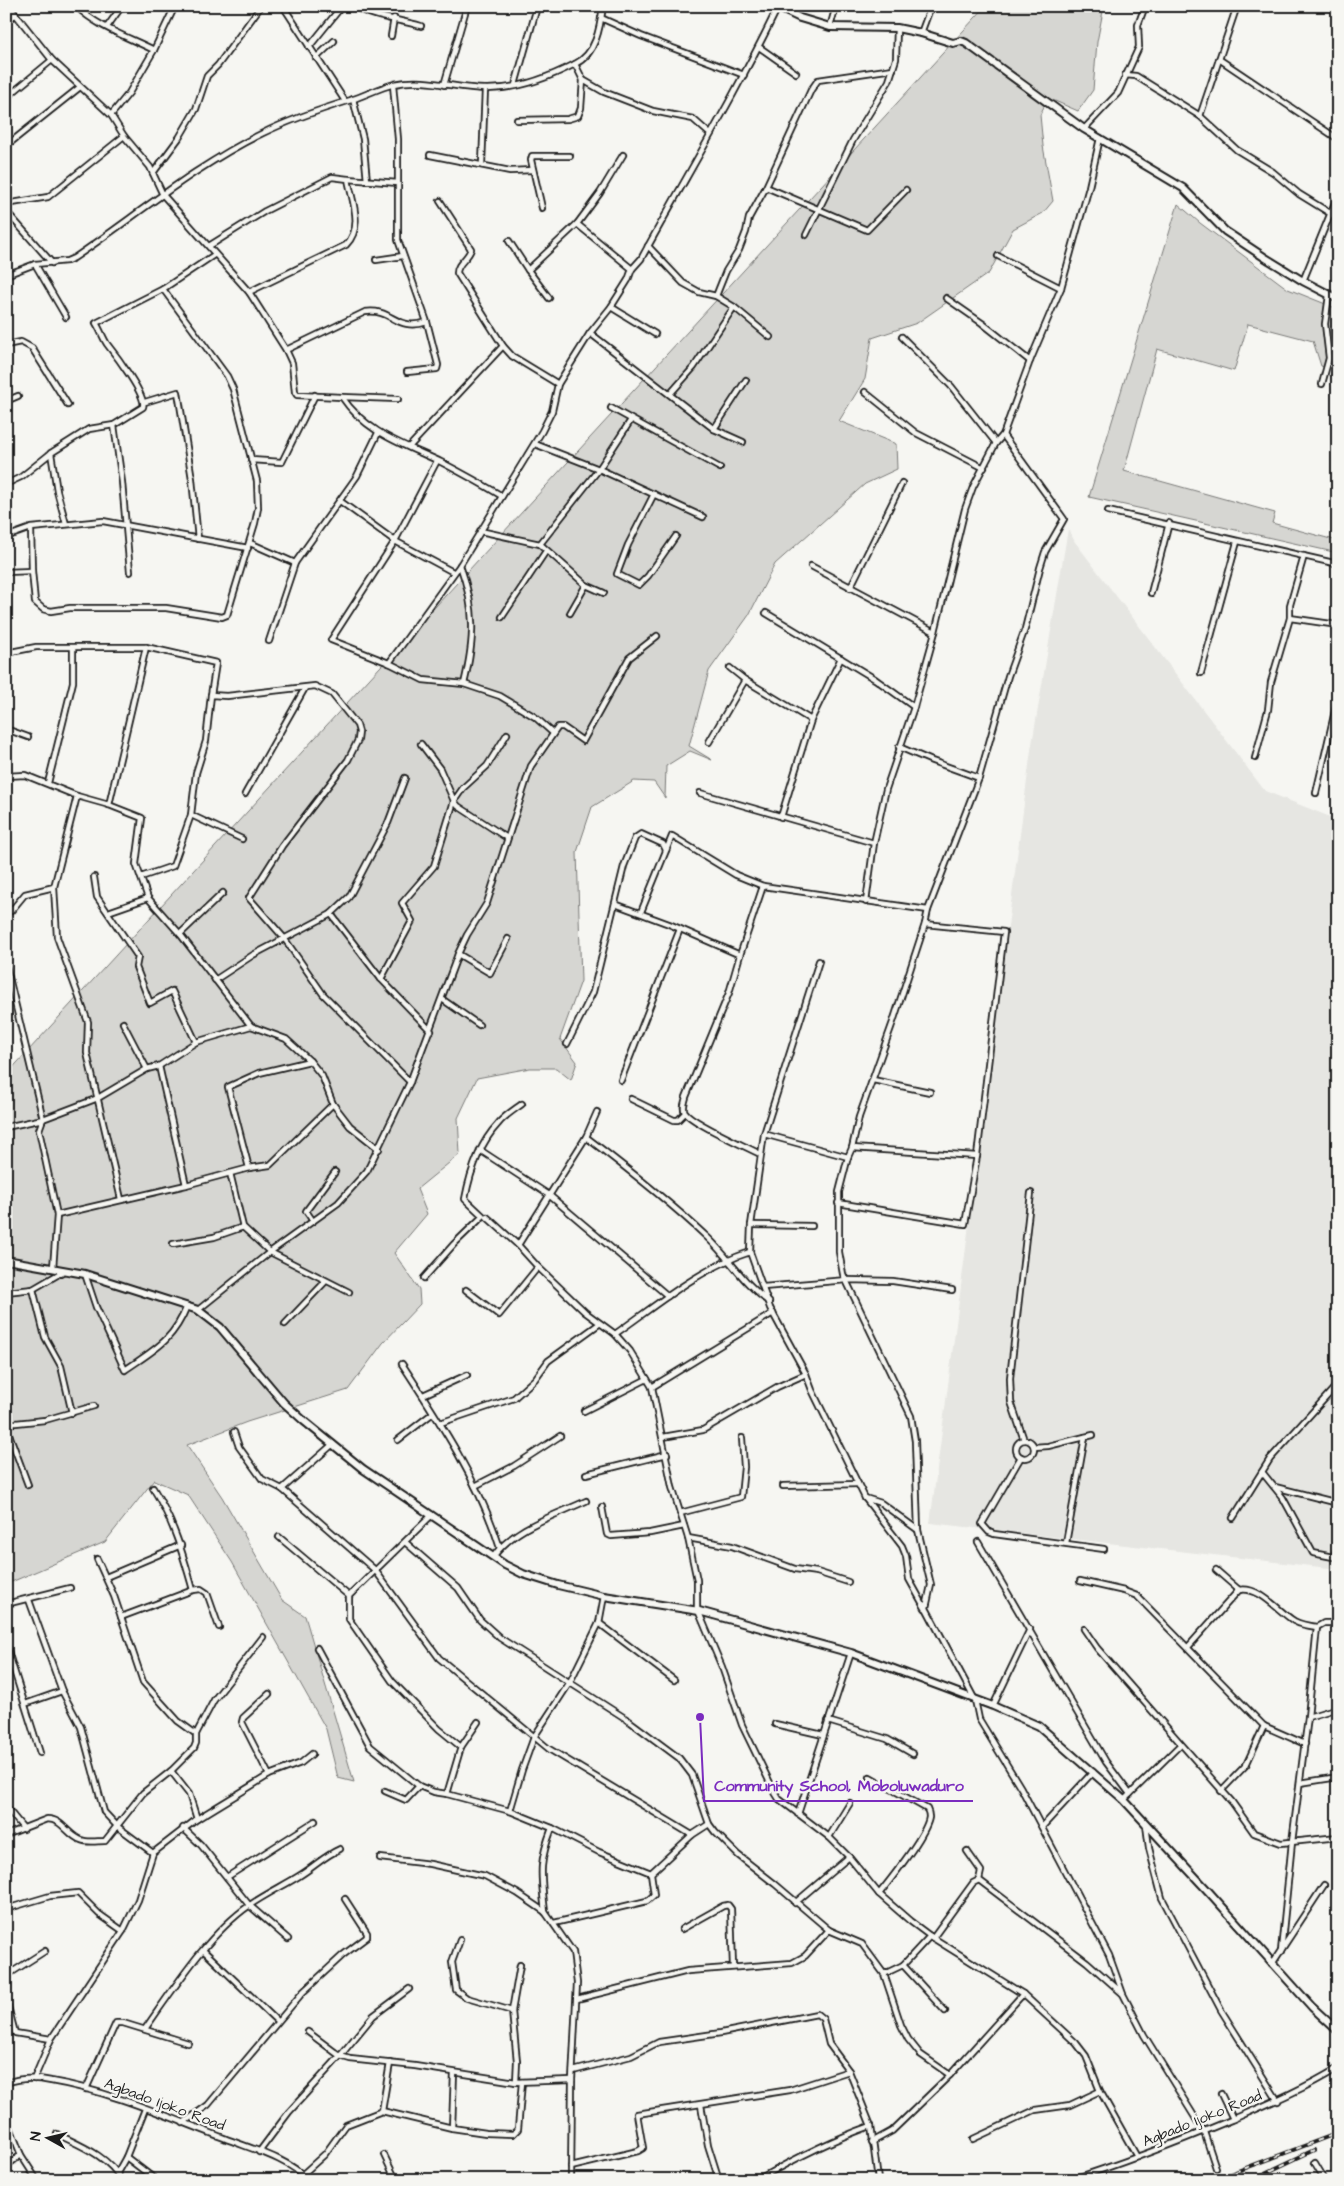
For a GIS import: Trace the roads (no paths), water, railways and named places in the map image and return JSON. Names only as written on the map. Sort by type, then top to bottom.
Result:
[{"type":"main road","points":[[776,7],[800,18],[830,27],[897,28],[952,43],[966,43],[1081,127],[1183,188],[1226,231],[1303,281],[1338,299]]},
{"type":"main road","points":[[6,1260],[85,1274],[198,1310],[220,1327],[293,1412],[362,1469],[494,1557],[523,1574],[543,1581],[604,1596],[699,1612],[851,1653],[993,1706],[1045,1730],[1124,1800],[1210,1892],[1272,1964],[1312,2007],[1338,2031]]},
{"type":"street","points":[[9,6],[52,60],[111,115],[124,136],[153,173],[163,195],[209,246],[214,255],[249,292],[286,350],[292,364],[294,392],[302,396],[398,399]]},
{"type":"street","points":[[76,6],[83,13],[107,27],[154,50]]},
{"type":"street","points":[[107,27],[122,6]]},
{"type":"street","points":[[111,115],[129,93],[154,50],[175,6]]},
{"type":"street","points":[[153,173],[179,138],[196,109],[207,76],[218,65],[261,6]]},
{"type":"street","points":[[283,6],[345,102]]},
{"type":"street","points":[[309,47],[342,6]]},
{"type":"street","points":[[354,6],[381,18],[394,18],[421,26]]},
{"type":"street","points":[[444,85],[467,6]]},
{"type":"street","points":[[6,274],[35,264],[52,263],[74,258],[219,157],[263,133],[393,84],[426,82],[486,89],[535,80],[575,64],[586,57],[592,50],[603,6]]},
{"type":"street","points":[[830,27],[836,6]]},
{"type":"street","points":[[921,33],[930,6]]},
{"type":"street","points":[[1081,127],[1114,99],[1138,47],[1138,25],[1145,6]]},
{"type":"street","points":[[1200,116],[1237,6]]},
{"type":"street","points":[[515,85],[537,7]]},
{"type":"street","points":[[389,663],[453,572],[460,565],[535,444],[552,411],[558,384],[590,333],[611,307],[632,269],[648,246],[710,134],[724,113],[759,47],[776,7]]},
{"type":"street","points":[[6,21],[15,15]]},
{"type":"street","points":[[391,36],[394,18]]},
{"type":"street","points":[[601,18],[640,36],[744,75]]},
{"type":"street","points":[[806,235],[853,140],[889,81],[896,59],[897,28]]},
{"type":"street","points":[[316,58],[334,41]]},
{"type":"street","points":[[759,47],[796,74]]},
{"type":"street","points":[[1219,59],[1338,139]]},
{"type":"street","points":[[6,98],[52,60]]},
{"type":"street","points":[[517,120],[568,119],[578,116],[582,108],[583,80],[575,64]]},
{"type":"street","points":[[716,296],[746,232],[749,218],[766,187],[811,90],[818,80],[893,69]]},
{"type":"street","points":[[1125,75],[1136,76],[1150,87],[1200,116],[1237,150],[1264,165],[1299,194],[1338,218]]},
{"type":"street","points":[[583,80],[615,98],[693,119],[710,134]]},
{"type":"street","points":[[393,84],[398,140],[398,234],[403,256],[427,322],[438,363],[437,369],[407,372]]},
{"type":"street","points":[[6,146],[80,87]]},
{"type":"street","points":[[482,164],[486,89]]},
{"type":"street","points":[[353,99],[363,139],[368,181]]},
{"type":"street","points":[[6,204],[48,197],[124,136]]},
{"type":"street","points":[[866,902],[874,843],[899,747],[914,707],[935,632],[966,509],[973,487],[996,443],[1003,435],[1030,361],[1061,288],[1089,187],[1100,138]]},
{"type":"street","points":[[430,154],[510,171],[533,170]]},
{"type":"street","points":[[542,208],[531,160],[534,155],[570,156]]},
{"type":"street","points":[[528,270],[577,224],[600,193],[623,155]]},
{"type":"street","points":[[209,246],[265,211],[332,178],[398,183]]},
{"type":"street","points":[[249,292],[346,245],[351,240],[356,222],[348,179]]},
{"type":"street","points":[[766,187],[867,230],[906,190]]},
{"type":"street","points":[[1303,281],[1338,195]]},
{"type":"street","points":[[440,201],[471,249],[468,256],[458,267],[457,273],[503,346],[517,361],[558,384]]},
{"type":"street","points":[[6,211],[52,263]]},
{"type":"street","points":[[577,224],[632,269]]},
{"type":"street","points":[[509,241],[549,298]]},
{"type":"street","points":[[648,246],[683,283],[699,292],[716,296],[734,307],[770,337]]},
{"type":"street","points":[[6,484],[21,477],[51,453],[89,429],[114,425],[143,407],[145,402],[142,394],[122,366],[116,353],[107,344],[96,323],[163,289],[214,255]]},
{"type":"street","points":[[376,260],[403,256]]},
{"type":"street","points":[[998,256],[1061,288]]},
{"type":"street","points":[[35,264],[66,316]]},
{"type":"street","points":[[31,528],[35,602],[43,609],[51,611],[70,608],[166,608],[222,617],[227,615],[255,523],[258,492],[252,460],[233,389],[227,376],[163,289]]},
{"type":"street","points":[[1322,384],[1329,358],[1325,324],[1329,295]]},
{"type":"street","points":[[946,298],[1030,361]]},
{"type":"street","points":[[611,307],[654,334]]},
{"type":"street","points":[[670,394],[694,367],[734,307]]},
{"type":"street","points":[[286,350],[365,312],[383,313],[400,323],[412,326],[427,322]]},
{"type":"street","points":[[590,333],[714,430],[743,442]]},
{"type":"street","points":[[902,337],[951,386],[996,443]]},
{"type":"street","points":[[6,345],[21,342],[32,348],[68,405]]},
{"type":"street","points":[[409,447],[503,346]]},
{"type":"street","points":[[714,430],[746,380]]},
{"type":"street","points":[[145,402],[178,392],[198,538]]},
{"type":"street","points":[[865,392],[916,433],[984,468]]},
{"type":"street","points":[[252,460],[282,462],[315,395]]},
{"type":"street","points":[[6,401],[18,396]]},
{"type":"street","points":[[342,397],[360,420],[378,433],[438,461],[502,496]]},
{"type":"street","points":[[611,408],[720,468]]},
{"type":"street","points":[[540,544],[599,469],[631,420]]},
{"type":"street","points":[[114,425],[130,572]]},
{"type":"street","points":[[269,641],[295,563],[357,476],[378,433]]},
{"type":"street","points":[[926,1608],[931,1585],[918,1530],[915,1441],[911,1416],[843,1274],[839,1252],[838,1203],[859,1117],[926,924],[928,910],[980,778],[1008,676],[1025,629],[1045,552],[1064,519],[1003,435]]},
{"type":"street","points":[[535,444],[599,469],[703,517]]},
{"type":"street","points":[[51,453],[57,491],[66,524]]},
{"type":"street","points":[[438,461],[395,541],[331,640],[389,663],[424,680],[464,684],[500,696],[519,706],[553,733]]},
{"type":"street","points":[[850,588],[902,483]]},
{"type":"street","points":[[654,494],[628,545],[617,574],[639,585],[648,576],[676,536]]},
{"type":"street","points":[[340,501],[395,541],[453,572]]},
{"type":"street","points":[[1108,511],[1169,523],[1237,542],[1266,546],[1338,564]]},
{"type":"street","points":[[6,536],[31,528],[103,521],[249,546],[295,563]]},
{"type":"street","points":[[1151,593],[1169,523]]},
{"type":"street","points":[[480,531],[540,544],[586,584],[604,593]]},
{"type":"street","points":[[1201,673],[1237,542]]},
{"type":"street","points":[[502,617],[546,551]]},
{"type":"street","points":[[1255,758],[1268,710],[1270,682],[1290,618],[1290,605],[1304,556]]},
{"type":"street","points":[[460,565],[468,586],[473,616],[472,649],[464,684]]},
{"type":"street","points":[[811,566],[935,632]]},
{"type":"street","points":[[6,572],[32,571]]},
{"type":"street","points":[[570,613],[586,584]]},
{"type":"street","points":[[766,613],[841,658],[914,707]]},
{"type":"street","points":[[1290,618],[1338,625]]},
{"type":"street","points":[[198,1310],[270,1252],[338,1203],[367,1171],[410,1082],[431,1031],[458,954],[487,904],[532,766],[558,727],[563,727],[583,741],[629,658],[657,636]]},
{"type":"street","points":[[6,653],[36,647],[73,649],[146,648],[216,663],[206,741],[196,773],[191,815],[173,866],[141,877]]},
{"type":"street","points":[[109,805],[146,648]]},
{"type":"street","points":[[48,783],[73,682],[73,649]]},
{"type":"street","points":[[781,817],[811,720],[841,658]]},
{"type":"street","points":[[730,668],[745,680],[811,720]]},
{"type":"street","points":[[709,742],[745,680]]},
{"type":"street","points":[[211,695],[227,696],[315,686],[332,694],[357,725],[359,732],[358,740],[348,760],[282,846],[249,898],[284,938],[323,994],[410,1082]]},
{"type":"street","points":[[245,794],[287,723],[305,688]]},
{"type":"street","points":[[1316,793],[1338,698]]},
{"type":"street","points":[[6,730],[28,737]]},
{"type":"street","points":[[381,979],[412,921],[402,903],[434,866],[454,801],[464,788],[487,766],[507,734]]},
{"type":"street","points":[[420,744],[440,770],[454,801],[464,811],[507,838]]},
{"type":"street","points":[[899,747],[980,778]]},
{"type":"street","points":[[6,776],[25,775],[77,796],[109,805],[142,818],[136,864],[148,898],[180,934],[251,1026],[286,1039],[310,1061],[322,1076],[333,1104],[350,1126],[379,1149]]},
{"type":"street","points":[[215,980],[284,938],[331,914],[349,897],[388,823],[405,778]]},
{"type":"street","points":[[700,793],[874,843]]},
{"type":"street","points":[[77,796],[54,887],[57,937],[88,1022],[87,1053],[121,1199]]},
{"type":"street","points":[[191,815],[242,839]]},
{"type":"street","points":[[567,1044],[593,992],[624,866],[635,838],[641,834],[663,844],[666,850]]},
{"type":"street","points":[[641,912],[672,836],[736,875],[763,886],[928,910]]},
{"type":"street","points":[[94,877],[97,897],[138,957],[136,967],[150,1003],[172,991],[196,1042]]},
{"type":"street","points":[[760,1154],[708,1128],[685,1113],[683,1109],[686,1097],[729,993],[763,886]]},
{"type":"street","points":[[6,913],[11,911],[25,894],[54,887]]},
{"type":"street","points":[[180,934],[223,893]]},
{"type":"street","points":[[108,912],[148,898]]},
{"type":"street","points":[[615,904],[641,912],[740,954]]},
{"type":"street","points":[[331,914],[381,979],[431,1031]]},
{"type":"street","points":[[838,1203],[965,1224],[977,1156],[1004,932],[926,924]]},
{"type":"street","points":[[622,1080],[680,929]]},
{"type":"street","points":[[458,954],[490,973],[508,938]]},
{"type":"street","points":[[819,961],[764,1134],[760,1154],[750,1252],[773,1313],[806,1374],[865,1498],[902,1546],[906,1556],[909,1579],[975,1700],[979,1719],[1042,1827],[1108,1955],[1123,1994],[1144,2035],[1204,2132],[1216,2168]]},
{"type":"street","points":[[6,965],[44,1119],[39,1130],[57,1214],[53,1268]]},
{"type":"street","points":[[442,1000],[480,1024]]},
{"type":"street","points":[[123,1022],[147,1069]]},
{"type":"street","points":[[6,1128],[44,1119],[98,1098],[147,1069],[159,1066],[196,1042],[251,1026]]},
{"type":"street","points":[[249,1168],[228,1087],[259,1073],[310,1061]]},
{"type":"street","points":[[159,1066],[186,1185]]},
{"type":"street","points":[[873,1080],[930,1092]]},
{"type":"street","points":[[631,1099],[674,1120],[678,1120],[685,1113]]},
{"type":"street","points":[[57,1214],[186,1185],[249,1168],[270,1166],[333,1104]]},
{"type":"street","points":[[424,1278],[454,1244],[483,1216],[465,1199],[469,1181],[480,1150],[498,1124],[522,1104]]},
{"type":"street","points":[[518,1245],[586,1137],[598,1112]]},
{"type":"street","points":[[764,1134],[848,1157]]},
{"type":"street","points":[[586,1137],[630,1170],[729,1258],[750,1287],[770,1303]]},
{"type":"street","points":[[852,1148],[977,1156]]},
{"type":"street","points":[[480,1150],[549,1196],[668,1296]]},
{"type":"street","points":[[313,1221],[306,1211],[335,1172]]},
{"type":"street","points":[[230,1173],[243,1227],[270,1252],[325,1282],[348,1292]]},
{"type":"street","points":[[1024,1440],[1011,1402],[1010,1378],[1031,1193]]},
{"type":"street","points":[[487,1217],[599,1324],[615,1334],[630,1351],[652,1388],[672,1486],[688,1538],[697,1580],[696,1598],[699,1612],[742,1725],[769,1784],[779,1799],[829,1837],[849,1857],[879,1894],[932,1937],[1023,1994],[1082,2050],[1100,2091],[1137,2156]]},
{"type":"street","points":[[752,1225],[812,1226]]},
{"type":"street","points":[[173,1244],[214,1237],[243,1227]]},
{"type":"street","points":[[615,1334],[668,1296],[729,1258],[750,1252]]},
{"type":"street","points":[[466,1290],[499,1314],[538,1267]]},
{"type":"street","points":[[6,1292],[33,1290],[64,1270]]},
{"type":"street","points":[[85,1274],[96,1307],[125,1370],[166,1340],[180,1325],[188,1306]]},
{"type":"street","points":[[763,1287],[846,1280],[893,1281],[952,1290]]},
{"type":"street","points":[[285,1324],[325,1282]]},
{"type":"street","points":[[33,1290],[45,1337],[62,1371],[72,1413]]},
{"type":"street","points":[[652,1388],[773,1313]]},
{"type":"street","points":[[440,1423],[514,1398],[536,1379],[548,1361],[599,1324]]},
{"type":"street","points":[[402,1364],[440,1423],[476,1486],[489,1513],[500,1548]]},
{"type":"street","points":[[663,1437],[703,1430],[784,1383],[806,1374]]},
{"type":"street","points":[[423,1395],[467,1375]]},
{"type":"street","points":[[584,1411],[647,1379]]},
{"type":"street","points":[[1233,1518],[1270,1459],[1338,1384]]},
{"type":"street","points":[[28,1485],[6,1425],[44,1420],[94,1406]]},
{"type":"street","points":[[398,1440],[433,1413]]},
{"type":"street","points":[[234,1432],[239,1447],[262,1478],[282,1489],[375,1570],[439,1658],[549,1749],[692,1835]]},
{"type":"street","points":[[1034,1447],[1048,1446],[1093,1434]]},
{"type":"street","points":[[476,1486],[514,1466],[560,1436]]},
{"type":"street","points":[[1066,1544],[1085,1437]]},
{"type":"street","points":[[680,1513],[741,1497],[743,1493],[744,1467],[742,1438]]},
{"type":"street","points":[[1024,1440],[1031,1442],[1034,1447],[1032,1455],[1027,1458],[1021,1457],[1017,1453],[1016,1448],[1024,1440]]},
{"type":"street","points":[[282,1489],[334,1444]]},
{"type":"street","points":[[586,1474],[667,1454]]},
{"type":"street","points":[[1021,1457],[982,1524],[988,1532],[1104,1549]]},
{"type":"street","points":[[1262,1472],[1283,1498],[1313,1553],[1333,1558],[1338,1547]]},
{"type":"street","points":[[783,1486],[858,1484]]},
{"type":"street","points":[[1274,1487],[1338,1502]]},
{"type":"street","points":[[153,1488],[168,1512],[181,1545],[193,1590]]},
{"type":"street","points":[[865,1498],[881,1502],[918,1530]]},
{"type":"street","points":[[494,1557],[500,1548],[521,1531],[586,1501]]},
{"type":"street","points":[[602,1507],[605,1530],[611,1536],[650,1533],[684,1526]]},
{"type":"street","points":[[432,1515],[349,1596],[350,1619],[392,1681],[439,1729],[461,1747]]},
{"type":"street","points":[[278,1537],[349,1596]]},
{"type":"street","points":[[688,1538],[732,1546],[801,1571],[818,1572],[848,1582]]},
{"type":"street","points":[[405,1542],[458,1588],[480,1620],[500,1638],[628,1720],[679,1758],[692,1775],[710,1824],[723,1842],[829,1930],[862,1944],[884,1974],[901,2025],[908,2039],[920,2054],[950,2076]]},
{"type":"street","points":[[978,1542],[1106,1762],[1130,1794]]},
{"type":"street","points":[[106,1577],[181,1545]]},
{"type":"street","points":[[97,1559],[121,1617],[143,1682],[166,1709],[196,1734]]},
{"type":"street","points":[[1216,1570],[1239,1590]]},
{"type":"street","points":[[1080,1581],[1124,1591],[1137,1596],[1264,1726],[1305,1744]]},
{"type":"street","points":[[6,1604],[29,1600],[70,1588]]},
{"type":"street","points":[[121,1617],[193,1590],[201,1589],[207,1592],[218,1627]]},
{"type":"street","points":[[1188,1647],[1239,1590],[1243,1589],[1265,1596],[1292,1620],[1304,1625],[1317,1627],[1324,1623],[1338,1623]]},
{"type":"street","points":[[510,1811],[534,1737],[570,1682],[599,1623],[604,1596]]},
{"type":"street","points":[[29,1600],[62,1691],[80,1727],[104,1812],[118,1827],[153,1854]]},
{"type":"street","points":[[599,1623],[674,1680]]},
{"type":"street","points":[[1281,1951],[1317,1627]]},
{"type":"street","points":[[993,1706],[1030,1629]]},
{"type":"street","points":[[1084,1629],[1097,1648],[1149,1706],[1254,1833],[1274,1841],[1292,1842],[1338,1837]]},
{"type":"street","points":[[6,1835],[47,1818],[54,1818],[78,1839],[88,1842],[105,1841],[118,1827],[143,1793],[171,1771],[194,1748],[196,1734],[214,1700],[263,1637]]},
{"type":"street","points":[[6,1645],[40,1753]]},
{"type":"street","points":[[317,1648],[370,1746],[419,1786],[434,1792],[510,1811],[650,1873]]},
{"type":"street","points":[[798,1814],[851,1653]]},
{"type":"street","points":[[25,1704],[62,1691]]},
{"type":"street","points":[[269,1694],[243,1718],[242,1722],[269,1775]]},
{"type":"street","points":[[1308,1717],[1338,1708]]},
{"type":"street","points":[[828,1721],[887,1739],[913,1754]]},
{"type":"street","points":[[447,1794],[461,1747],[478,1722]]},
{"type":"street","points":[[775,1724],[823,1735]]},
{"type":"street","points":[[1221,1791],[1246,1765],[1264,1726]]},
{"type":"street","points":[[1124,1800],[1180,1745]]},
{"type":"street","points":[[34,2079],[51,2039],[123,1930],[138,1900],[153,1854],[183,1828],[197,1819],[269,1775],[301,1763],[312,1754]]},
{"type":"street","points":[[171,1771],[189,1794],[197,1819]]},
{"type":"street","points":[[1042,1827],[1093,1772]]},
{"type":"street","points":[[870,1776],[927,1809],[929,1816],[925,1828],[908,1855],[879,1894]]},
{"type":"street","points":[[1300,1783],[1338,1777]]},
{"type":"street","points":[[385,1791],[406,1800],[419,1786]]},
{"type":"street","points":[[829,1837],[850,1803]]},
{"type":"street","points":[[6,1807],[24,1829]]},
{"type":"street","points":[[227,1878],[315,1820]]},
{"type":"street","points":[[650,1873],[692,1835],[710,1824]]},
{"type":"street","points":[[1146,1824],[1149,1848],[1162,1898],[1221,2010],[1278,2100]]},
{"type":"street","points":[[183,1828],[201,1845],[250,1905],[288,1939]]},
{"type":"street","points":[[545,1912],[541,1870],[543,1851],[552,1828]]},
{"type":"street","points":[[145,2029],[171,1991],[228,1924],[250,1905],[301,1875],[322,1858],[340,1849]]},
{"type":"street","points":[[967,1851],[980,1871],[979,1880]]},
{"type":"street","points":[[795,1903],[849,1857]]},
{"type":"street","points":[[380,1858],[430,1864],[485,1876],[517,1893],[545,1912],[573,1952],[576,1968],[577,1999],[572,2080],[571,2180]]},
{"type":"street","points":[[554,1923],[647,1901],[654,1895],[650,1873]]},
{"type":"street","points":[[979,1880],[1088,1962],[1123,1994]]},
{"type":"street","points":[[884,1974],[903,1965],[932,1937],[973,1883],[979,1880]]},
{"type":"street","points":[[1272,1964],[1324,1885]]},
{"type":"street","points":[[6,1909],[56,1894],[78,1893],[99,1914],[123,1930]]},
{"type":"street","points":[[184,2123],[208,2105],[303,1992],[343,1955],[366,1937],[366,1933],[345,1899]]},
{"type":"street","points":[[682,1929],[728,1905],[731,1909],[733,1966]]},
{"type":"street","points":[[577,1999],[688,1971],[798,1961],[829,1930]]},
{"type":"street","points":[[460,1940],[452,1962],[456,1990],[467,1998],[512,2011]]},
{"type":"street","points":[[6,1976],[45,1951]]},
{"type":"street","points":[[204,1951],[277,2021]]},
{"type":"street","points":[[516,2082],[517,2061],[512,2011],[520,1965]]},
{"type":"street","points":[[903,1965],[945,2012]]},
{"type":"street","points":[[259,2152],[299,2100],[340,2056],[373,2016],[409,1989]]},
{"type":"street","points":[[872,2142],[892,2131],[950,2076],[1023,1994]]},
{"type":"street","points":[[6,1999],[15,2033],[51,2039]]},
{"type":"street","points":[[573,2071],[631,2056],[659,2042],[721,2033],[817,2014],[824,2019],[829,2044],[849,2072],[871,2126],[878,2180]]},
{"type":"street","points":[[86,2089],[116,2023],[123,2022],[188,2043]]},
{"type":"street","points":[[308,2032],[340,2056],[516,2082],[572,2080]]},
{"type":"street","points":[[382,2111],[390,2063]]},
{"type":"street","name":"Agbado Ijoko Road","points":[[1070,2180],[1204,2132],[1278,2100],[1338,2068]]},
{"type":"street","points":[[571,2167],[638,2151],[643,2148],[637,2114],[790,2090],[849,2072]]},
{"type":"street","points":[[452,2128],[454,2073]]},
{"type":"street","name":"Agbado Ijoko Road","points":[[6,2083],[34,2079],[86,2089],[184,2123],[259,2152],[303,2174],[308,2180]]},
{"type":"street","points":[[303,2174],[324,2154],[346,2125],[382,2111],[452,2128],[486,2133],[516,2133],[518,2129],[522,2082]]},
{"type":"street","points":[[973,2139],[1035,2110],[1070,2105],[1100,2091]]},
{"type":"street","points":[[1221,2094],[1233,2119]]},
{"type":"street","points":[[701,2105],[708,2145],[719,2180]]},
{"type":"street","points":[[117,2173],[126,2158],[145,2109]]},
{"type":"street","points":[[6,2117],[21,2155],[37,2180]]},
{"type":"street","points":[[757,2180],[843,2136],[871,2126]]},
{"type":"street","points":[[57,2134],[94,2153],[117,2173],[121,2180]]},
{"type":"street","points":[[6,2166],[21,2155]]},
{"type":"street","points":[[384,2155],[396,2180]]},
{"type":"street","points":[[126,2158],[156,2180]]},
{"type":"street","points":[[1315,2163],[1325,2180]]},
{"type":"railway","points":[[1214,2180],[1338,2133]]},
{"type":"railway","points":[[1251,2180],[1314,2150]]},
{"type":"place","name":"Community School, Moboluwaduro","points":[[700,1717]]}]
